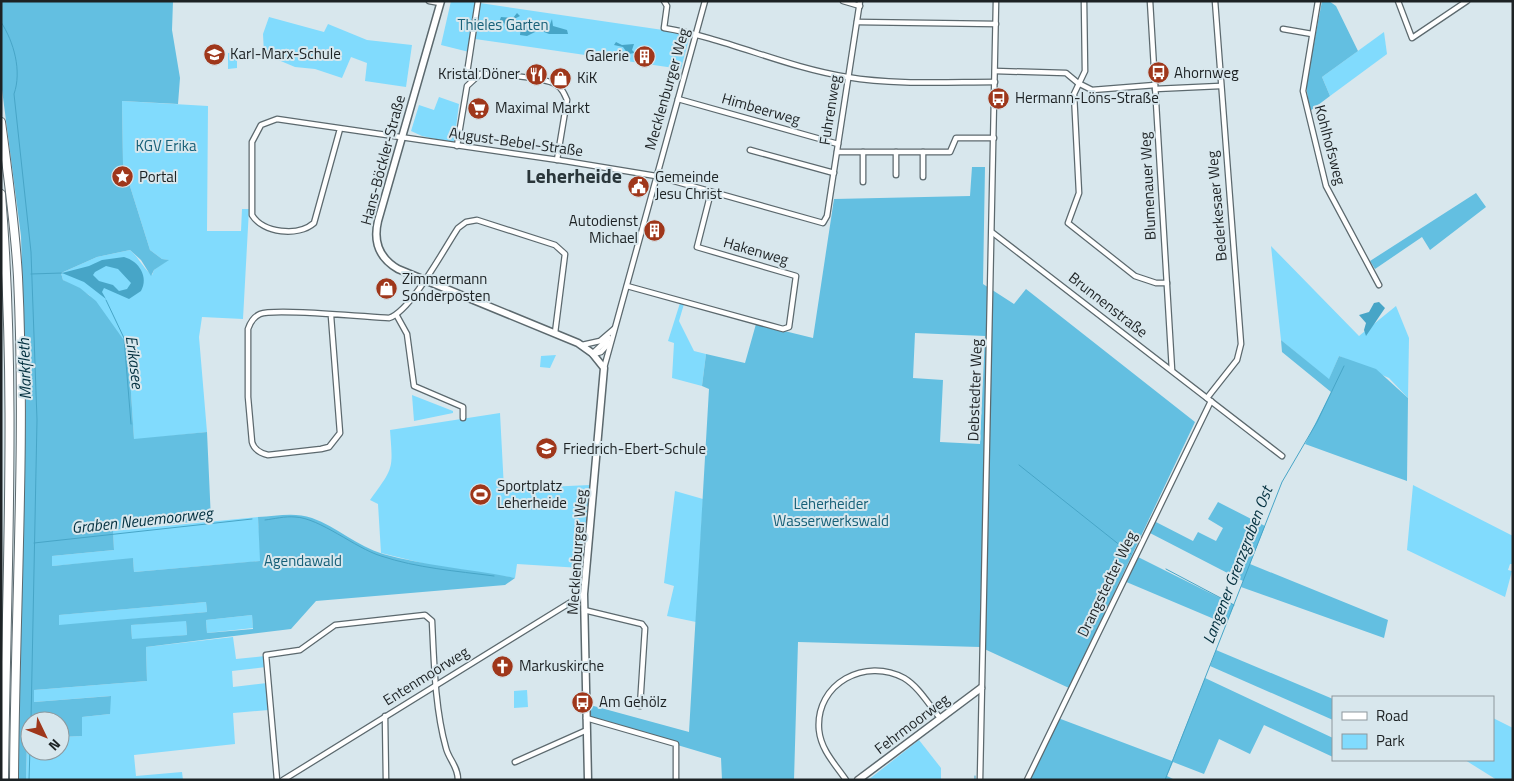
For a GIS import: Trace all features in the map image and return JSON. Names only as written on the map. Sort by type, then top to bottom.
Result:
[{"type":"highway","points":[[1,122],[10,182],[18,276],[20,445],[14,780]]},
{"type":"highway","points":[[1,194],[8,281],[11,426],[4,780]]},
{"type":"street","points":[[428,1],[441,2]]},
{"type":"street","points":[[472,79],[467,73],[478,1]]},
{"type":"street","points":[[664,1],[667,6],[664,28],[696,33],[787,63],[848,78],[915,82],[995,82]]},
{"type":"street","name":"Mecklenburger Weg","points":[[588,780],[584,594],[604,387],[604,368],[705,1]]},
{"type":"street","points":[[843,1],[860,4]]},
{"type":"street","name":"Debstedter Weg","points":[[980,780],[993,233],[996,1]]},
{"type":"street","points":[[1084,1],[1085,71],[1074,94],[1079,194],[1068,220],[1068,225],[1135,276],[1156,283],[1166,283]]},
{"type":"street","name":"Blumenauer Weg","points":[[1150,1],[1172,370]]},
{"type":"street","name":"Bederkesaer Weg","points":[[1209,399],[1236,360],[1241,344],[1215,1]]},
{"type":"street","name":"Kohlhofsweg","points":[[1318,1],[1303,92],[1322,173],[1333,200],[1379,285]]},
{"type":"street","points":[[1398,1],[1412,38],[1467,1]]},
{"type":"street","name":"Hans-Böckler-Straße","points":[[441,2],[378,220],[376,240],[387,262],[425,280],[582,345],[604,368]]},
{"type":"street","name":"Fuhrenweg","points":[[825,222],[860,4]]},
{"type":"street","points":[[857,22],[996,24]]},
{"type":"street","points":[[1283,29],[1312,34]]},
{"type":"street","points":[[995,72],[1066,73],[1078,83],[1092,90],[1220,86]]},
{"type":"street","points":[[457,146],[467,86],[472,79],[480,74],[488,74],[552,83],[560,88],[567,100],[557,160]]},
{"type":"street","name":"Himbeerweg","points":[[678,99],[838,144]]},
{"type":"street","name":"August-Bebel-Straße","points":[[340,129],[314,223],[307,228],[296,230],[268,229],[257,224],[252,215],[252,142],[260,125],[276,119],[656,176],[822,223],[825,222]]},
{"type":"street","points":[[837,152],[950,152],[956,138],[994,138]]},
{"type":"street","points":[[750,150],[834,173]]},
{"type":"street","points":[[863,152],[863,182]]},
{"type":"street","points":[[896,152],[896,175]]},
{"type":"street","points":[[923,152],[923,177]]},
{"type":"street","name":"Hakenweg","points":[[627,286],[783,329],[789,327],[796,276],[697,246],[711,192]]},
{"type":"street","points":[[332,316],[340,433],[329,447],[321,449],[268,455],[260,453],[253,447],[248,404],[248,329],[252,320],[258,314],[266,312],[389,318],[397,316],[425,280],[458,228],[466,222],[477,220],[555,245],[565,254],[555,333]]},
{"type":"street","name":"Brunnenstraße","points":[[993,233],[1282,456]]},
{"type":"street","points":[[397,316],[406,334],[414,386],[463,406],[463,418]]},
{"type":"street","points":[[582,345],[600,341],[615,328]]},
{"type":"street","name":"Mecklenburger Weg","points":[[604,387],[592,354],[602,347],[615,328]]},
{"type":"street","points":[[592,354],[601,352],[611,341]]},
{"type":"street","name":"Drangstedter Weg","points":[[1027,780],[1209,399]]},
{"type":"street","name":"Entenmoorweg","points":[[283,780],[584,594]]},
{"type":"street","points":[[584,610],[642,624],[645,628],[640,706]]},
{"type":"street","points":[[277,780],[266,655],[300,650],[335,625],[425,616],[432,621],[436,684],[446,750],[456,767],[458,780]]},
{"type":"street","points":[[846,780],[825,751],[819,729],[822,707],[828,694],[838,683],[862,671],[876,669],[892,672],[906,679],[917,689],[940,718]]},
{"type":"street","name":"Fehrmoorweg","points":[[858,780],[981,688]]},
{"type":"street","points":[[385,716],[386,780]]},
{"type":"street","points":[[586,718],[676,744],[676,780]]},
{"type":"street","points":[[515,762],[587,730]]},
{"type":"green space","name":"Agendawald","points":[[1,1],[173,1],[172,30],[180,78],[178,104],[122,101],[123,164],[150,250],[162,259],[169,260],[154,270],[151,276],[141,260],[130,250],[97,257],[61,273],[63,280],[80,288],[96,301],[128,346],[134,439],[207,432],[211,520],[113,530],[114,550],[52,556],[52,566],[133,558],[134,572],[260,561],[258,517],[292,515],[312,518],[383,554],[416,562],[515,578],[505,585],[316,601],[291,629],[146,647],[147,681],[34,690],[34,702],[111,696],[110,714],[82,717],[82,736],[70,737],[70,711],[20,711],[20,761],[26,761],[26,780],[18,780],[26,394],[21,236],[1,82]],"holes":[[[206,602],[207,612],[59,625],[59,615]],[[252,615],[253,629],[207,633],[206,620]],[[186,621],[187,635],[132,639],[131,625]]]},
{"type":"green space","points":[[451,1],[477,1],[469,52],[441,45]]},
{"type":"green space","points":[[1322,1],[1329,1],[1336,6],[1358,51],[1322,77],[1330,96],[1310,111],[1306,85]]},
{"type":"green space","name":"Thieles Garten","points":[[480,3],[690,35],[681,69],[475,39]]},
{"type":"green space","points":[[269,17],[324,32],[328,24],[367,40],[412,45],[406,87],[365,81],[367,63],[351,57],[342,78],[315,69],[295,67],[264,54],[263,34]]},
{"type":"green space","points":[[1384,32],[1387,54],[1330,96],[1322,77]]},
{"type":"green space","points":[[228,53],[237,53],[237,68],[228,69]]},
{"type":"green space","points":[[439,97],[459,104],[454,143],[422,136],[411,131],[419,105],[434,110]]},
{"type":"green space","name":"KGV Erika","points":[[122,101],[208,106],[207,231],[241,231],[242,209],[249,209],[243,319],[202,317],[199,337],[207,432],[134,440],[128,346],[89,295],[63,280],[61,273],[97,257],[130,250],[152,275],[154,270],[168,260],[162,259],[150,250],[123,164]]},
{"type":"green space","name":"Leherheider Wasserwerkswald","points":[[972,167],[985,167],[983,284],[1014,304],[1026,289],[1195,422],[1069,688],[980,647],[798,642],[794,780],[722,780],[721,758],[590,719],[590,705],[689,732],[709,389],[702,386],[706,354],[745,363],[756,324],[813,338],[834,199],[970,196]],"holes":[[[915,333],[985,336],[980,444],[940,442],[943,380],[913,378]]]},
{"type":"green space","points":[[1476,193],[1486,207],[1430,250],[1422,237],[1375,269],[1370,261]]},
{"type":"green space","points":[[1271,246],[1359,336],[1396,306],[1409,338],[1408,398],[1389,378],[1339,356],[1329,380],[1281,340]]},
{"type":"green space","points":[[680,303],[684,304],[679,321],[694,351],[706,354],[702,386],[672,378],[674,343],[668,341]]},
{"type":"green space","points":[[1281,340],[1329,379],[1339,356],[1376,369],[1408,398],[1407,481],[1305,444],[1331,392],[1282,352]]},
{"type":"green space","points":[[556,355],[550,368],[540,367],[541,356]]},
{"type":"green space","points":[[412,395],[453,411],[453,413],[414,421]]},
{"type":"green space","name":"Sportplatz Leherheide","points":[[500,413],[504,489],[590,485],[581,568],[517,564],[515,578],[430,565],[381,553],[378,504],[370,500],[384,481],[390,468],[392,453],[390,430]]},
{"type":"green space","points":[[1413,485],[1513,536],[1513,564],[1510,564],[1508,570],[1512,571],[1505,597],[1407,550]]},
{"type":"green space","points":[[675,491],[703,499],[696,622],[667,616],[674,586],[664,583]]},
{"type":"green space","points":[[1218,502],[1265,526],[1250,564],[1388,620],[1384,638],[1241,587],[1243,581],[1148,532],[1154,521],[1193,541],[1198,532],[1216,541],[1223,528],[1208,519]]},
{"type":"green space","points":[[258,517],[261,561],[134,572],[133,559],[52,566],[52,556],[114,550],[113,531]]},
{"type":"green space","points":[[1136,556],[1234,605],[1226,624],[1124,581]]},
{"type":"green space","points":[[206,602],[207,612],[59,626],[58,615]]},
{"type":"green space","points":[[252,615],[253,628],[207,633],[206,620]]},
{"type":"green space","points":[[186,620],[187,635],[132,640],[131,625]]},
{"type":"green space","points":[[233,637],[236,659],[265,656],[266,667],[232,671],[233,687],[267,683],[269,710],[233,713],[235,744],[134,755],[136,776],[182,772],[183,780],[26,780],[26,761],[70,761],[70,737],[82,736],[82,717],[110,714],[110,696],[34,702],[34,690],[147,681],[146,647]]},
{"type":"green space","points":[[1216,650],[1332,699],[1332,720],[1210,666]]},
{"type":"green space","points":[[1205,678],[1332,738],[1332,757],[1264,725],[1250,754],[1219,739],[1204,774],[1173,762],[1167,776],[1175,780],[1029,780],[1058,718],[1172,761]]},
{"type":"green space","points":[[527,690],[528,707],[514,708],[514,691]]},
{"type":"green space","points":[[1494,718],[1513,728],[1513,780],[1497,780],[1467,761],[1494,761]]},
{"type":"green space","points":[[919,740],[941,768],[941,780],[868,780]]},
{"type":"shaded area","points":[[517,13],[520,16],[514,19],[506,29],[504,23],[498,25],[501,17],[513,18]]},
{"type":"shaded area","points":[[552,19],[553,26],[567,30],[568,34],[549,34],[539,30],[527,36],[520,35],[523,25],[546,24],[549,27]]},
{"type":"shaded area","points":[[616,42],[622,45],[634,44],[632,50],[635,53],[628,54],[623,47],[614,45]]},
{"type":"shaded area","name":"Erikasee","points":[[124,257],[134,262],[143,275],[144,280],[141,291],[129,299],[104,288],[102,292],[106,299],[84,282],[62,273],[89,266],[102,260]],"holes":[[[106,266],[118,269],[131,283],[127,289],[119,291],[113,285],[99,281],[93,275]]]},
{"type":"shaded area","points":[[1379,302],[1385,308],[1366,336],[1364,330],[1366,323],[1359,315],[1369,312],[1374,303]]},
{"type":"waterway","name":"Markfleth","points":[[1,22],[10,38],[17,66],[14,94],[31,252],[37,420],[31,711]]},
{"type":"waterway","name":"Erikasee","points":[[31,274],[62,273]]},
{"type":"waterway","name":"Erikasee","points":[[106,300],[124,338],[131,424]]},
{"type":"waterway","name":"Langener Grenzgraben Ost","points":[[1165,780],[1282,482],[1317,422],[1344,366]]},
{"type":"waterway","points":[[1019,465],[1131,554]]},
{"type":"waterway","name":"Graben Neuemoorweg","points":[[265,520],[287,517],[305,519],[315,522],[360,547],[381,556],[451,571],[494,576]]},
{"type":"waterway","name":"Graben Neuemoorweg","points":[[34,543],[252,519]]},
{"type":"waterway","points":[[1166,569],[1234,605]]},
{"type":"waterway","name":"Markfleth","points":[[29,780],[30,761]]},
{"type":"place","name":"Karl-Marx-Schule","points":[[214,54]]},
{"type":"place","name":"Galerie","points":[[645,56]]},
{"type":"place","name":"Ahornweg","points":[[1158,73]]},
{"type":"place","name":"Kristal Döner","points":[[536,74]]},
{"type":"place","name":"KiK","points":[[561,78]]},
{"type":"place","name":"Hermann-Löns-Straße","points":[[999,98]]},
{"type":"place","name":"Maximal Markt","points":[[479,108]]},
{"type":"place","name":"Portal","points":[[123,177]]},
{"type":"place","name":"Gemeinde Jesu Christ","points":[[639,186]]},
{"type":"place","name":"Autodienst Michael","points":[[654,230]]},
{"type":"place","name":"Zimmermann Sonderposten","points":[[386,288]]},
{"type":"place","name":"Friedrich-Ebert-Schule","points":[[547,449]]},
{"type":"place","name":"Sportplatz Leherheide","points":[[481,495]]},
{"type":"place","name":"Markuskirche","points":[[503,666]]},
{"type":"place","name":"Am Gehölz","points":[[583,702]]},
{"type":"district","name":"Leherheide","points":[[574,176]]}]
